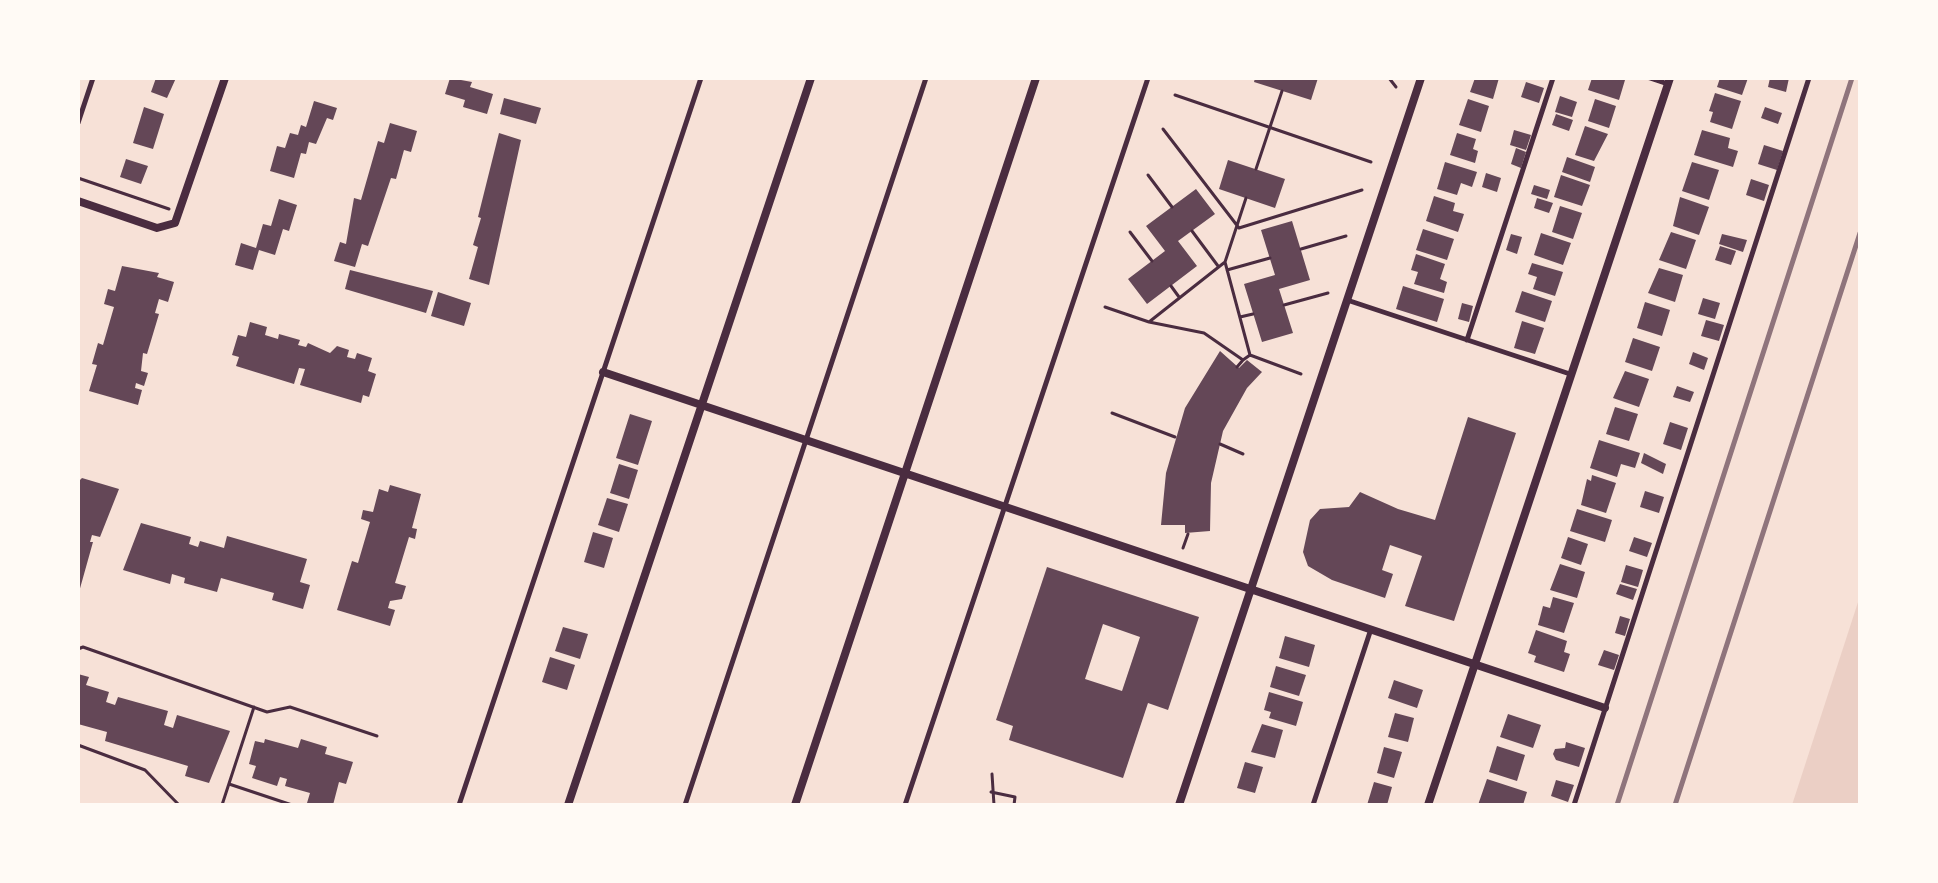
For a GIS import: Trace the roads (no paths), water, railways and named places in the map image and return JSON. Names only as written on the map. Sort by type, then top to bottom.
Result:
[{"type":"street","points":[[78,201],[157,228],[175,223],[225,78]]},
{"type":"street","points":[[568,805],[811,78]]},
{"type":"street","points":[[795,805],[1036,78]]},
{"type":"street","points":[[1179,805],[1421,78]]},
{"type":"street","points":[[1428,805],[1669,81]]},
{"type":"street","points":[[603,372],[1605,708]]},
{"type":"lane","points":[[78,123],[93,78]]},
{"type":"lane","points":[[459,805],[701,78]]},
{"type":"lane","points":[[685,805],[926,78]]},
{"type":"lane","points":[[905,805],[1148,78]]},
{"type":"lane","points":[[1467,340],[1553,78]]},
{"type":"lane","points":[[1650,78],[1669,81]]},
{"type":"lane","points":[[1574,805],[1809,78]]},
{"type":"lane","points":[[1347,300],[1570,374]]},
{"type":"lane","points":[[1313,805],[1371,629]]},
{"type":"railway","points":[[1617,805],[1852,78]]},
{"type":"railway","points":[[1675,805],[1860,233]]}]
